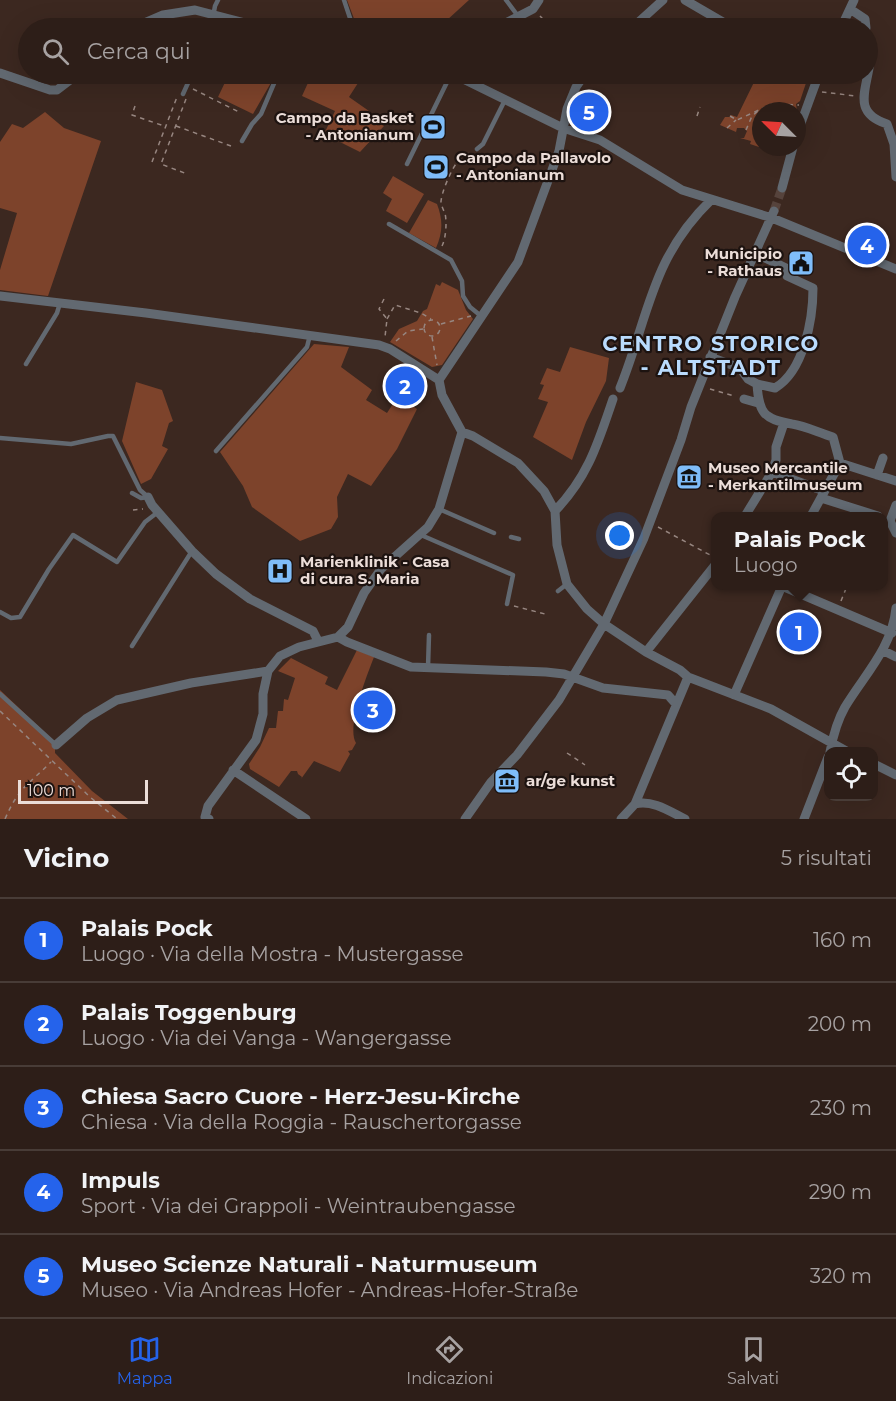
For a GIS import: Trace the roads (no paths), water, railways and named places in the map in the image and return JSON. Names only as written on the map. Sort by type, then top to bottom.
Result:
[{"type":"street","points":[[514,18],[532,9],[539,0]]},
{"type":"street","points":[[643,18],[663,0]]},
{"type":"street","points":[[685,0],[716,18]]},
{"type":"street","points":[[846,18],[852,4],[864,18]]},
{"type":"street","points":[[156,18],[195,10],[228,18]]},
{"type":"street","points":[[0,73],[18,79]]},
{"type":"street","points":[[32,84],[57,90],[65,84]]},
{"type":"street","points":[[472,84],[563,128],[600,140],[674,186],[711,200],[773,214],[896,269]]},
{"type":"street","points":[[579,84],[571,98],[563,128],[562,144],[522,253],[499,293],[439,380],[442,395],[462,432],[473,436],[518,463],[536,481],[555,511],[554,545],[567,584],[587,609],[604,624],[688,677],[771,709],[831,747],[835,728],[845,708],[884,651],[892,633],[896,608]]},
{"type":"street","points":[[806,106],[815,84]]},
{"type":"street","points":[[866,84],[863,97],[867,110],[878,121],[887,124],[894,144],[896,177]]},
{"type":"street","points":[[782,188],[791,156]]},
{"type":"street","points":[[620,388],[663,265],[689,223],[711,200]]},
{"type":"street","points":[[465,819],[491,782],[518,754],[559,700],[604,624],[644,538],[710,357],[773,214]]},
{"type":"street","points":[[710,357],[740,369],[748,379],[757,384],[775,388],[786,382],[793,372],[813,310],[813,288],[787,276],[786,268],[755,253]]},
{"type":"street","points":[[0,296],[310,335],[387,347],[439,380]]},
{"type":"street","points":[[757,384],[758,404],[761,411],[769,418],[832,437],[840,463],[813,512]]},
{"type":"street","points":[[555,511],[566,501],[586,471],[613,399]]},
{"type":"street","points":[[744,399],[758,404]]},
{"type":"street","points":[[747,512],[772,472],[776,460],[776,447],[784,423]]},
{"type":"street","points":[[209,819],[205,816],[208,806],[256,740],[261,728],[268,671],[280,656],[318,641],[338,637],[348,627],[364,592],[381,569],[428,527],[438,509],[462,432]]},
{"type":"street","points":[[877,475],[883,458]]},
{"type":"street","points":[[840,463],[896,481]]},
{"type":"street","points":[[772,472],[813,486],[823,494],[868,512]]},
{"type":"street","points":[[148,497],[192,551],[224,580],[250,599],[307,628],[313,632],[318,641]]},
{"type":"street","points":[[646,652],[711,570]]},
{"type":"street","points":[[735,695],[780,590]]},
{"type":"street","points":[[791,590],[892,633]]},
{"type":"street","points":[[338,637],[411,667],[546,672],[572,677],[603,688],[668,695],[676,704]]},
{"type":"street","points":[[884,651],[896,657]]},
{"type":"street","points":[[56,745],[87,718],[117,700],[191,683],[268,671]]},
{"type":"street","points":[[621,819],[635,804],[688,677]]},
{"type":"street","points":[[878,766],[896,775]]},
{"type":"street","points":[[804,819],[824,767]]},
{"type":"street","points":[[234,770],[306,819]]},
{"type":"street","points":[[635,804],[642,802],[652,804],[685,819]]},
{"type":"lane","points":[[213,18],[218,0]]},
{"type":"lane","points":[[344,0],[350,18]]},
{"type":"lane","points":[[506,0],[518,16]]},
{"type":"lane","points":[[185,95],[187,84]]},
{"type":"lane","points":[[242,141],[261,114],[274,84]]},
{"type":"lane","points":[[407,164],[447,84]]},
{"type":"lane","points":[[477,148],[483,144],[505,100]]},
{"type":"lane","points":[[389,224],[451,260],[462,281],[463,296],[470,307],[482,316]]},
{"type":"lane","points":[[26,364],[57,313],[60,303]]},
{"type":"lane","points":[[216,451],[307,347],[310,335]]},
{"type":"lane","points":[[0,438],[71,444],[113,436],[140,490],[148,497]]},
{"type":"lane","points":[[132,493],[141,498],[148,497]]},
{"type":"lane","points":[[438,509],[494,533]]},
{"type":"lane","points":[[0,612],[11,618],[20,617],[73,535],[117,562],[145,522],[158,512]]},
{"type":"lane","points":[[421,535],[513,575],[507,604]]},
{"type":"lane","points":[[511,537],[519,538]]},
{"type":"lane","points":[[132,646],[192,551]]},
{"type":"lane","points":[[558,591],[567,584]]},
{"type":"lane","points":[[428,667],[429,635]]},
{"type":"lane","points":[[0,694],[56,745]]},
{"type":"tunnel","points":[[774,211],[782,188]]},
{"type":"place","name":"Museo Scienze Naturali - Naturmuseum","points":[[589,112]]},
{"type":"place","name":"Campo da Basket - Antonianum","points":[[433,127]]},
{"type":"place","name":"Campo da Pallavolo - Antonianum","points":[[436,167]]},
{"type":"place","name":"Impuls","points":[[867,245]]},
{"type":"place","name":"Municipio - Rathaus","points":[[801,263]]},
{"type":"place","name":"Palais Toggenburg","points":[[405,386]]},
{"type":"place","name":"Museo Mercantile - Merkantilmuseum","points":[[689,477]]},
{"type":"place","name":"Marienklinik - Casa di cura S. Maria","points":[[280,571]]},
{"type":"place","name":"Palais Pock","points":[[799,632]]},
{"type":"place","name":"Chiesa Sacro Cuore - Herz-Jesu-Kirche","points":[[373,710]]},
{"type":"place","name":"ar/ge kunst","points":[[507,781]]},
{"type":"district","name":"CENTRO STORICO - ALTSTADT","points":[[711,356]]}]
